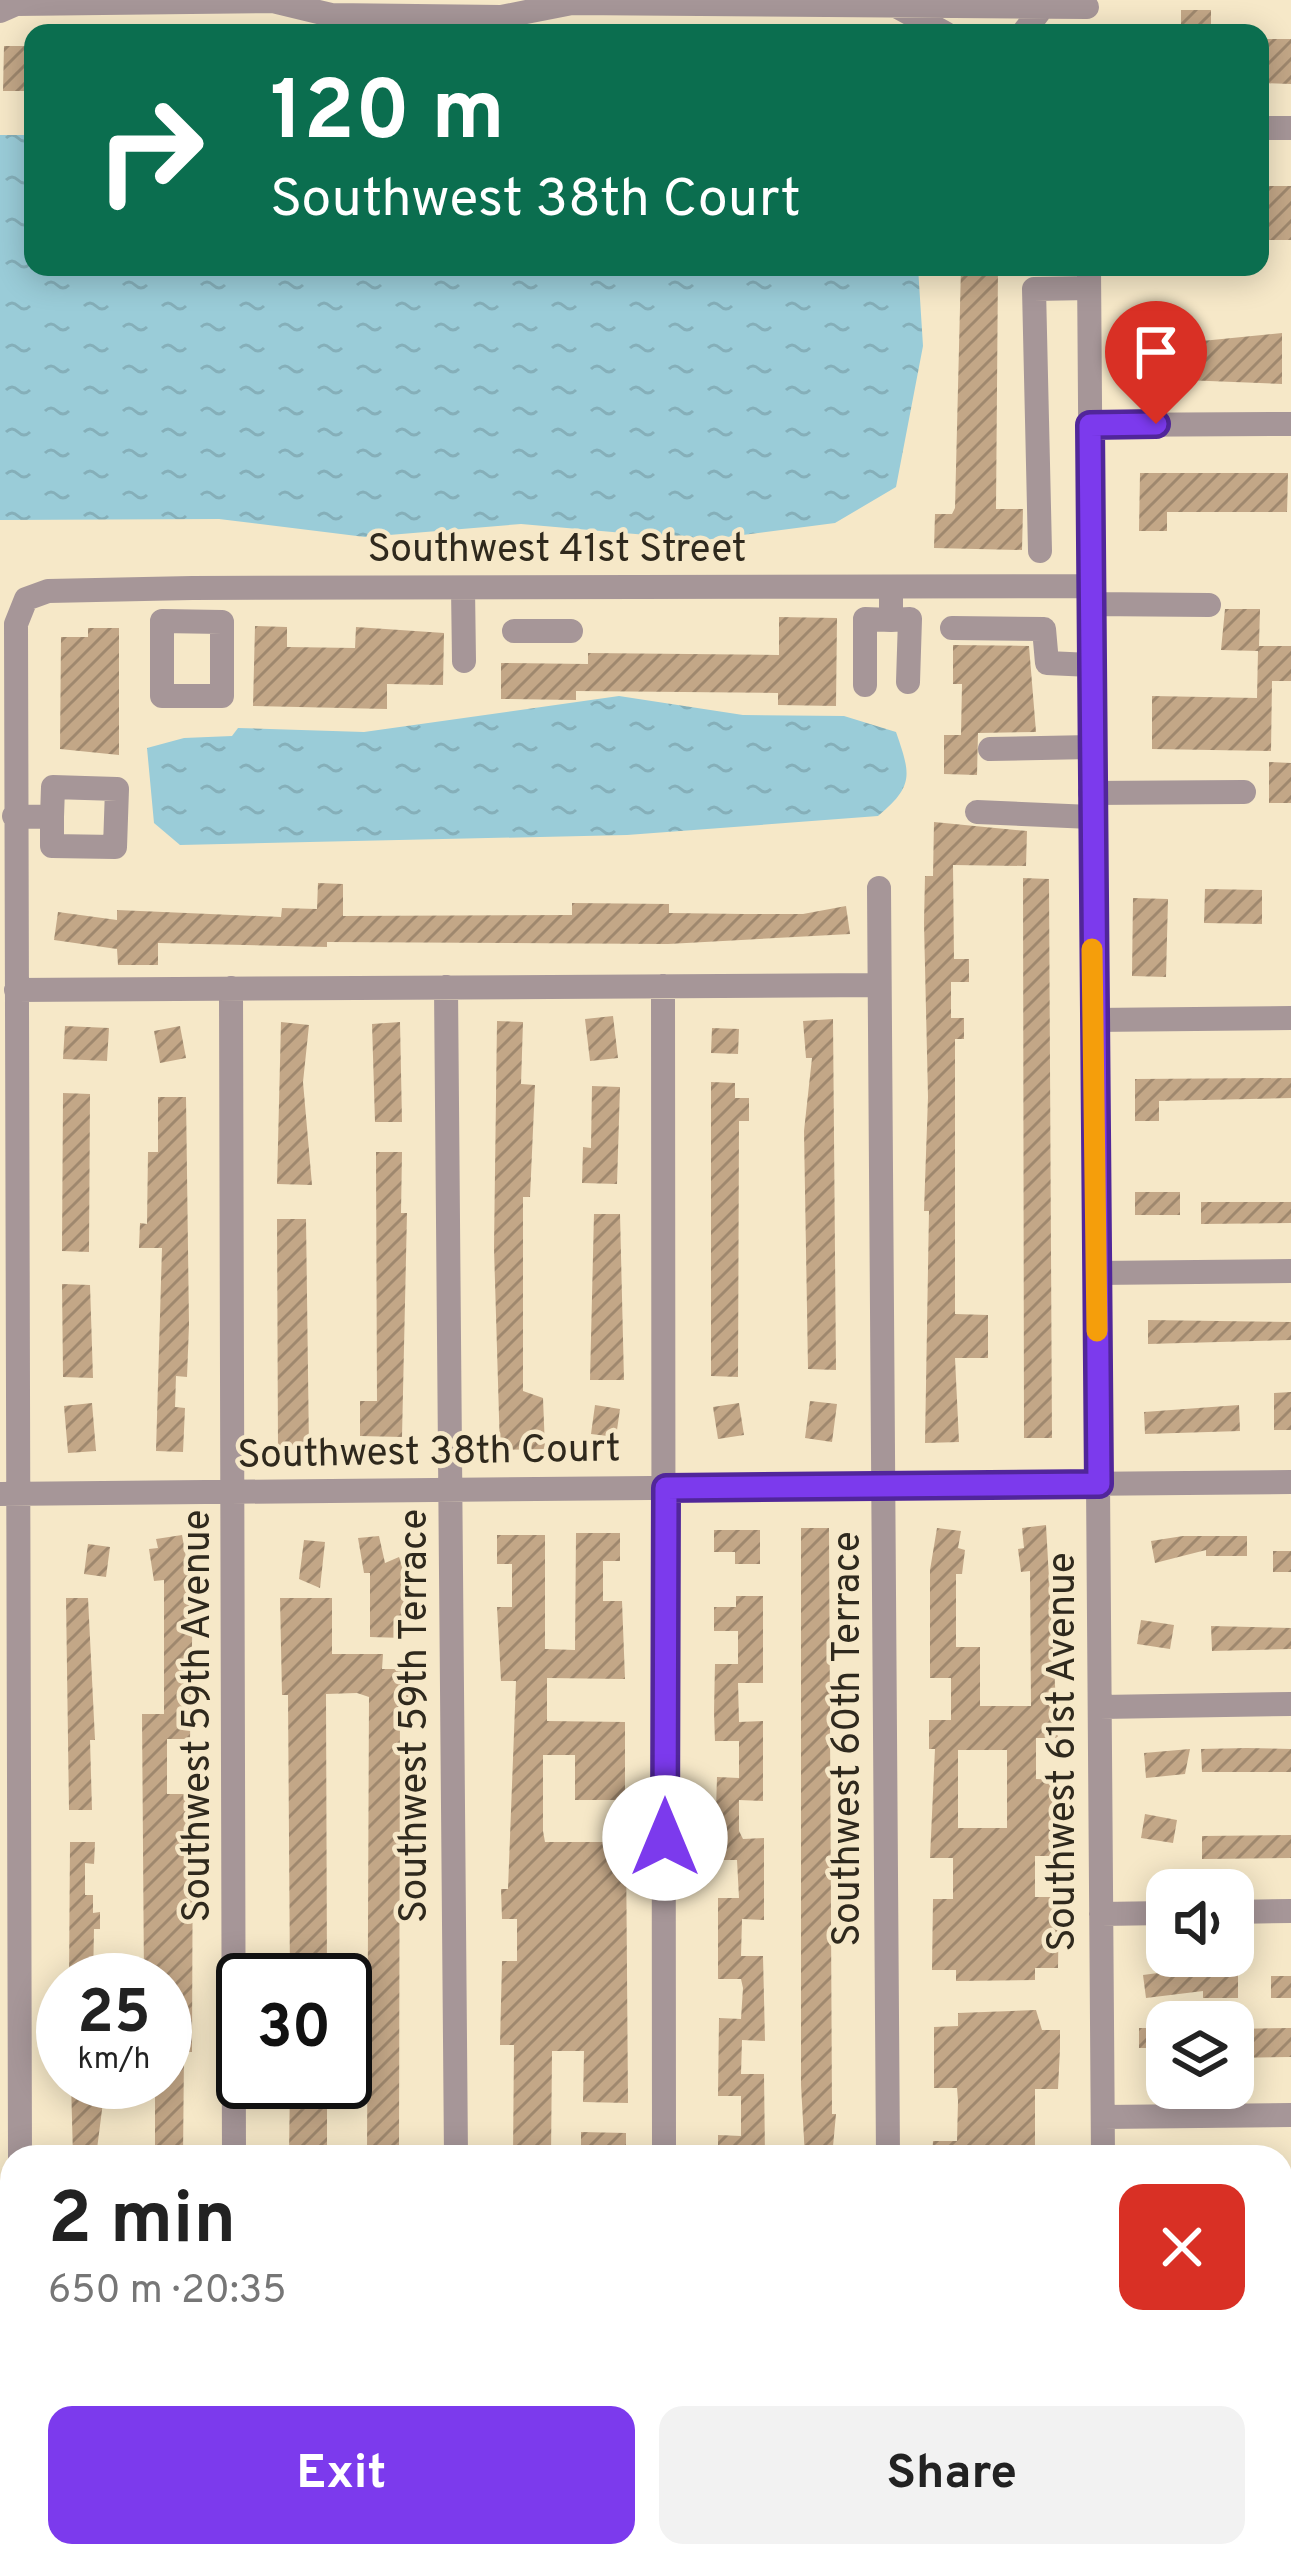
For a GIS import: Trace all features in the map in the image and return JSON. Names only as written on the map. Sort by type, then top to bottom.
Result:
[{"type":"street","points":[[0,11],[16,4],[273,1],[324,23],[501,17],[528,22],[572,3],[1042,8],[1087,3]]},
{"type":"street","points":[[894,4],[929,24]]},
{"type":"street","points":[[959,24],[964,5]]},
{"type":"street","points":[[1030,24],[1042,8]]},
{"type":"street","points":[[1040,551],[1035,278],[1089,278]]},
{"type":"street","name":"Southwest 61st Avenue","points":[[1089,278],[1103,2145]]},
{"type":"street","points":[[1090,425],[1291,424]]},
{"type":"street","points":[[463,587],[464,661]]},
{"type":"street","points":[[891,587],[891,620]]},
{"type":"street","name":"Southwest 41st Street","points":[[8,714],[16,624],[26,599],[48,591],[891,587],[1209,605]]},
{"type":"street","points":[[193,588],[193,622]]},
{"type":"street","points":[[543,588],[545,630]]},
{"type":"street","points":[[865,685],[865,620],[910,619],[908,682]]},
{"type":"street","points":[[952,628],[1044,629],[1046,663],[1090,665]]},
{"type":"street","points":[[514,631],[571,631]]},
{"type":"street","points":[[8,714],[6,853],[16,990],[9,1494],[20,2145]]},
{"type":"street","points":[[990,749],[1090,747]]},
{"type":"street","points":[[977,812],[1244,792]]},
{"type":"street","points":[[10,800],[52,817]]},
{"type":"street","name":"Southwest 60th Terrace","points":[[879,888],[888,2145]]},
{"type":"street","points":[[16,990],[878,985]]},
{"type":"street","points":[[663,986],[664,2145]]},
{"type":"street","name":"Southwest 59th Terrace","points":[[446,987],[456,2145]]},
{"type":"street","name":"Southwest 59th Avenue","points":[[231,988],[234,2145]]},
{"type":"street","points":[[1093,1020],[1291,1018]]},
{"type":"street","points":[[1096,1273],[1291,1271]]},
{"type":"street","name":"Southwest 38th Court","points":[[9,1494],[1291,1482]]},
{"type":"street","points":[[1100,1707],[1291,1704]]},
{"type":"street","points":[[1254,1912],[1291,1911]]},
{"type":"street","points":[[1101,1914],[1146,1913]]},
{"type":"street","points":[[1103,2116],[1291,2115]]},
{"type":"water","points":[[0,135],[24,135],[24,276],[919,276],[923,346],[896,487],[835,523],[704,540],[521,524],[365,537],[219,519],[0,520]]},
{"type":"water","points":[[619,696],[743,715],[844,716],[896,732],[906,779],[898,796],[878,816],[627,835],[180,845],[154,823],[147,748],[184,738],[232,736],[238,728],[364,732]]},
{"type":"building","points":[[1181,10],[1211,10],[1211,24],[1181,24]]},
{"type":"building","points":[[1269,39],[1291,39],[1291,84],[1269,83]]},
{"type":"building","points":[[4,46],[24,46],[24,91],[3,91]]},
{"type":"building","points":[[1269,186],[1291,186],[1291,240],[1269,240]]},
{"type":"building","points":[[961,276],[998,276],[996,509],[1023,509],[1022,550],[934,548],[935,514],[952,514]]},
{"type":"building","points":[[1130,329],[1163,330],[1162,345],[1282,333],[1282,384],[1133,378]]},
{"type":"building","points":[[1140,473],[1288,473],[1287,512],[1167,512],[1167,531],[1139,531]]},
{"type":"building","points":[[1225,609],[1260,609],[1259,646],[1291,646],[1291,681],[1272,681],[1271,751],[1152,749],[1152,696],[1257,698],[1258,651],[1221,650]]},
{"type":"building","points":[[779,617],[837,618],[836,706],[778,705],[778,693],[576,691],[576,700],[501,699],[501,663],[588,664],[588,653],[779,655]]},
{"type":"building","points":[[255,626],[287,627],[287,647],[355,648],[356,627],[444,633],[443,685],[387,684],[387,709],[253,706]]},
{"type":"building","points":[[88,628],[119,628],[119,755],[60,749],[61,637],[88,637]]},
{"type":"building","points":[[953,645],[1029,646],[1036,732],[978,733],[977,775],[944,774],[944,735],[961,735],[962,684],[953,684]]},
{"type":"building","points":[[1269,762],[1291,763],[1291,803],[1269,803]]},
{"type":"building","points":[[934,822],[1027,831],[1026,866],[953,865],[954,959],[969,959],[969,982],[951,982],[951,1018],[964,1018],[964,1039],[955,1039],[955,1314],[988,1315],[988,1358],[955,1358],[959,1442],[925,1443],[929,1211],[924,1211],[928,1097],[924,923],[925,876],[933,876]]},
{"type":"building","points":[[1023,878],[1049,879],[1052,1438],[1024,1438]]},
{"type":"building","points":[[318,883],[343,884],[343,916],[572,915],[572,903],[669,904],[669,913],[744,914],[803,914],[846,906],[850,934],[668,944],[327,942],[327,947],[158,943],[158,965],[118,965],[117,949],[54,940],[58,912],[117,920],[117,910],[281,917],[282,908],[317,909]]},
{"type":"building","points":[[1205,889],[1262,890],[1262,924],[1204,923]]},
{"type":"building","points":[[1133,898],[1168,899],[1166,977],[1132,976]]},
{"type":"building","points":[[613,1016],[618,1058],[590,1061],[585,1019]]},
{"type":"building","points":[[833,1019],[836,1370],[808,1369],[804,1131],[812,1058],[806,1058],[803,1021]]},
{"type":"building","points":[[497,1021],[523,1022],[521,1084],[535,1085],[530,1197],[523,1197],[523,1391],[543,1398],[545,1449],[500,1450],[494,1248]]},
{"type":"building","points":[[281,1022],[309,1025],[303,1082],[312,1185],[277,1184]]},
{"type":"building","points":[[400,1022],[402,1122],[375,1122],[372,1024]]},
{"type":"building","points":[[65,1026],[109,1028],[107,1061],[63,1059]]},
{"type":"building","points":[[180,1026],[186,1058],[160,1063],[154,1031]]},
{"type":"building","points":[[712,1028],[739,1029],[738,1054],[711,1053]]},
{"type":"building","points":[[1291,1078],[1291,1098],[1159,1101],[1159,1121],[1135,1121],[1135,1079]]},
{"type":"building","points":[[711,1082],[735,1083],[735,1098],[749,1098],[749,1121],[739,1121],[738,1377],[711,1376]]},
{"type":"building","points":[[592,1086],[620,1087],[617,1184],[582,1183],[583,1147],[591,1148]]},
{"type":"building","points":[[63,1093],[90,1094],[89,1252],[62,1251]]},
{"type":"building","points":[[158,1097],[186,1097],[189,1325],[187,1377],[176,1376],[175,1407],[185,1408],[183,1452],[156,1451],[162,1248],[139,1248],[140,1223],[147,1224],[148,1152],[158,1152]]},
{"type":"building","points":[[376,1152],[402,1152],[401,1213],[407,1213],[402,1437],[360,1436],[360,1401],[377,1401]]},
{"type":"building","points":[[1135,1192],[1180,1192],[1180,1215],[1135,1215]]},
{"type":"building","points":[[1201,1202],[1291,1202],[1291,1223],[1201,1224]]},
{"type":"building","points":[[594,1214],[620,1214],[624,1380],[590,1380]]},
{"type":"building","points":[[277,1219],[306,1219],[309,1449],[278,1448]]},
{"type":"building","points":[[62,1284],[90,1285],[93,1378],[63,1377]]},
{"type":"building","points":[[1148,1320],[1291,1322],[1291,1340],[1148,1344]]},
{"type":"building","points":[[1291,1392],[1291,1430],[1274,1430],[1274,1393]]},
{"type":"building","points":[[810,1401],[837,1404],[832,1442],[805,1438]]},
{"type":"building","points":[[92,1403],[96,1451],[68,1453],[64,1406]]},
{"type":"building","points":[[739,1403],[744,1435],[718,1439],[713,1407]]},
{"type":"building","points":[[595,1405],[620,1409],[616,1437],[591,1434]]},
{"type":"building","points":[[1239,1405],[1240,1431],[1145,1434],[1144,1412]]},
{"type":"building","points":[[1046,1525],[1058,1738],[1036,1738],[1036,1779],[1059,1780],[1059,1856],[1035,1856],[1035,1897],[1059,1897],[1058,1968],[1035,1968],[1035,1980],[956,1981],[956,1970],[932,1970],[933,1899],[953,1899],[953,1858],[930,1858],[935,1749],[929,1749],[929,1720],[951,1720],[951,1678],[930,1678],[930,1570],[937,1528],[961,1531],[958,1548],[965,1550],[962,1574],[956,1574],[956,1647],[980,1647],[980,1706],[1031,1706],[1030,1571],[1021,1572],[1022,1528]],"holes":[[[958,1750],[1007,1750],[1007,1828],[958,1828]]]},
{"type":"building","points":[[801,1528],[829,1528],[833,2145],[804,2145]]},
{"type":"building","points":[[714,1530],[760,1530],[760,1564],[735,1564],[735,1552],[714,1552]]},
{"type":"building","points":[[576,1533],[620,1533],[620,1561],[603,1561],[603,1601],[622,1601],[625,1679],[547,1678],[547,1721],[625,1722],[625,1800],[575,1800],[575,1755],[543,1755],[543,1831],[545,1842],[626,1842],[628,2103],[583,2102],[584,2051],[552,2051],[551,2145],[513,2145],[514,2045],[500,2045],[502,1961],[517,1961],[517,1919],[502,1919],[501,1889],[508,1889],[516,1681],[501,1681],[497,1607],[512,1607],[512,1564],[497,1564],[497,1535],[545,1535],[545,1649],[575,1650]]},
{"type":"building","points":[[182,1535],[193,1597],[190,1739],[167,1739],[167,1794],[193,1794],[192,2052],[192,1953],[144,1953],[142,1714],[164,1714],[164,1580],[154,1581],[149,1549],[158,1548],[156,1539]]},
{"type":"building","points":[[379,1536],[385,1563],[399,1557],[404,1570],[403,1638],[370,1637],[370,1573],[364,1573],[358,1538]]},
{"type":"building","points":[[1247,1536],[1247,1556],[1206,1556],[1206,1550],[1155,1563],[1151,1541]]},
{"type":"building","points":[[304,1540],[325,1542],[320,1588],[299,1579]]},
{"type":"building","points":[[88,1544],[110,1547],[106,1577],[84,1574]]},
{"type":"building","points":[[1273,1551],[1291,1551],[1291,1572],[1273,1572]]},
{"type":"building","points":[[736,1596],[763,1596],[763,1683],[738,1683],[739,1722],[763,1721],[763,1801],[739,1800],[739,1831],[743,1839],[764,1838],[764,1920],[742,1919],[741,1956],[763,1956],[765,2041],[742,2040],[741,2074],[764,2074],[765,2145],[718,2145],[718,2135],[741,2136],[741,2096],[718,2096],[719,2018],[741,2019],[743,1988],[741,1979],[718,1979],[718,1898],[739,1898],[737,1860],[719,1860],[716,1810],[717,1777],[739,1778],[739,1741],[715,1741],[714,1712],[715,1664],[738,1664],[738,1631],[714,1631],[714,1607],[736,1607]]},
{"type":"building","points":[[66,1598],[88,1598],[95,1740],[90,1740],[92,1810],[69,1810]]},
{"type":"building","points":[[280,1598],[332,1598],[332,1654],[383,1654],[382,1669],[409,1669],[409,1697],[400,1697],[399,2145],[367,2145],[367,2109],[372,2109],[369,1697],[326,1694],[327,1953],[290,1953],[288,1695],[282,1695]]},
{"type":"building","points":[[1141,1620],[1174,1625],[1170,1649],[1137,1644]]},
{"type":"building","points":[[1211,1626],[1291,1628],[1291,1649],[1212,1651]]},
{"type":"building","points":[[1190,1749],[1185,1774],[1146,1778],[1144,1753]]},
{"type":"building","points":[[1201,1749],[1291,1749],[1291,1772],[1202,1772]]},
{"type":"building","points":[[1145,1814],[1177,1820],[1173,1843],[1141,1838]]},
{"type":"building","points":[[1291,1835],[1291,1858],[1202,1859],[1202,1836]]},
{"type":"building","points":[[70,1842],[95,1842],[94,1864],[85,1863],[85,1895],[93,1895],[93,1913],[100,1912],[100,1929],[94,1929],[94,1953],[69,1953]]},
{"type":"building","points":[[1143,1975],[1238,1977],[1238,1998],[1203,1998],[1203,1991],[1146,1998]]},
{"type":"building","points":[[1271,1976],[1291,1976],[1291,1998],[1271,1998]]},
{"type":"building","points":[[1036,2010],[1042,2030],[1060,2030],[1058,2089],[1035,2089],[1035,2145],[933,2145],[933,2141],[957,2141],[957,2088],[934,2088],[934,2027],[958,2026],[958,2013]]},
{"type":"building","points":[[1139,2028],[1146,2028],[1146,2048],[1139,2048]]},
{"type":"building","points":[[1291,2028],[1291,2057],[1254,2058],[1254,2029]]},
{"type":"building","points":[[72,2109],[102,2109],[98,2145],[73,2145]]},
{"type":"building","points":[[155,2109],[183,2109],[183,2145],[155,2145]]},
{"type":"building","points":[[290,2109],[327,2109],[327,2145],[289,2145]]},
{"type":"building","points":[[581,2132],[626,2133],[626,2145],[581,2145]]},
{"type":"slow traffic","points":[[1092,949],[1097,1331]]},
{"type":"route","points":[[665,1838],[666,1488],[1099,1484],[1090,425],[1156,424]]}]
